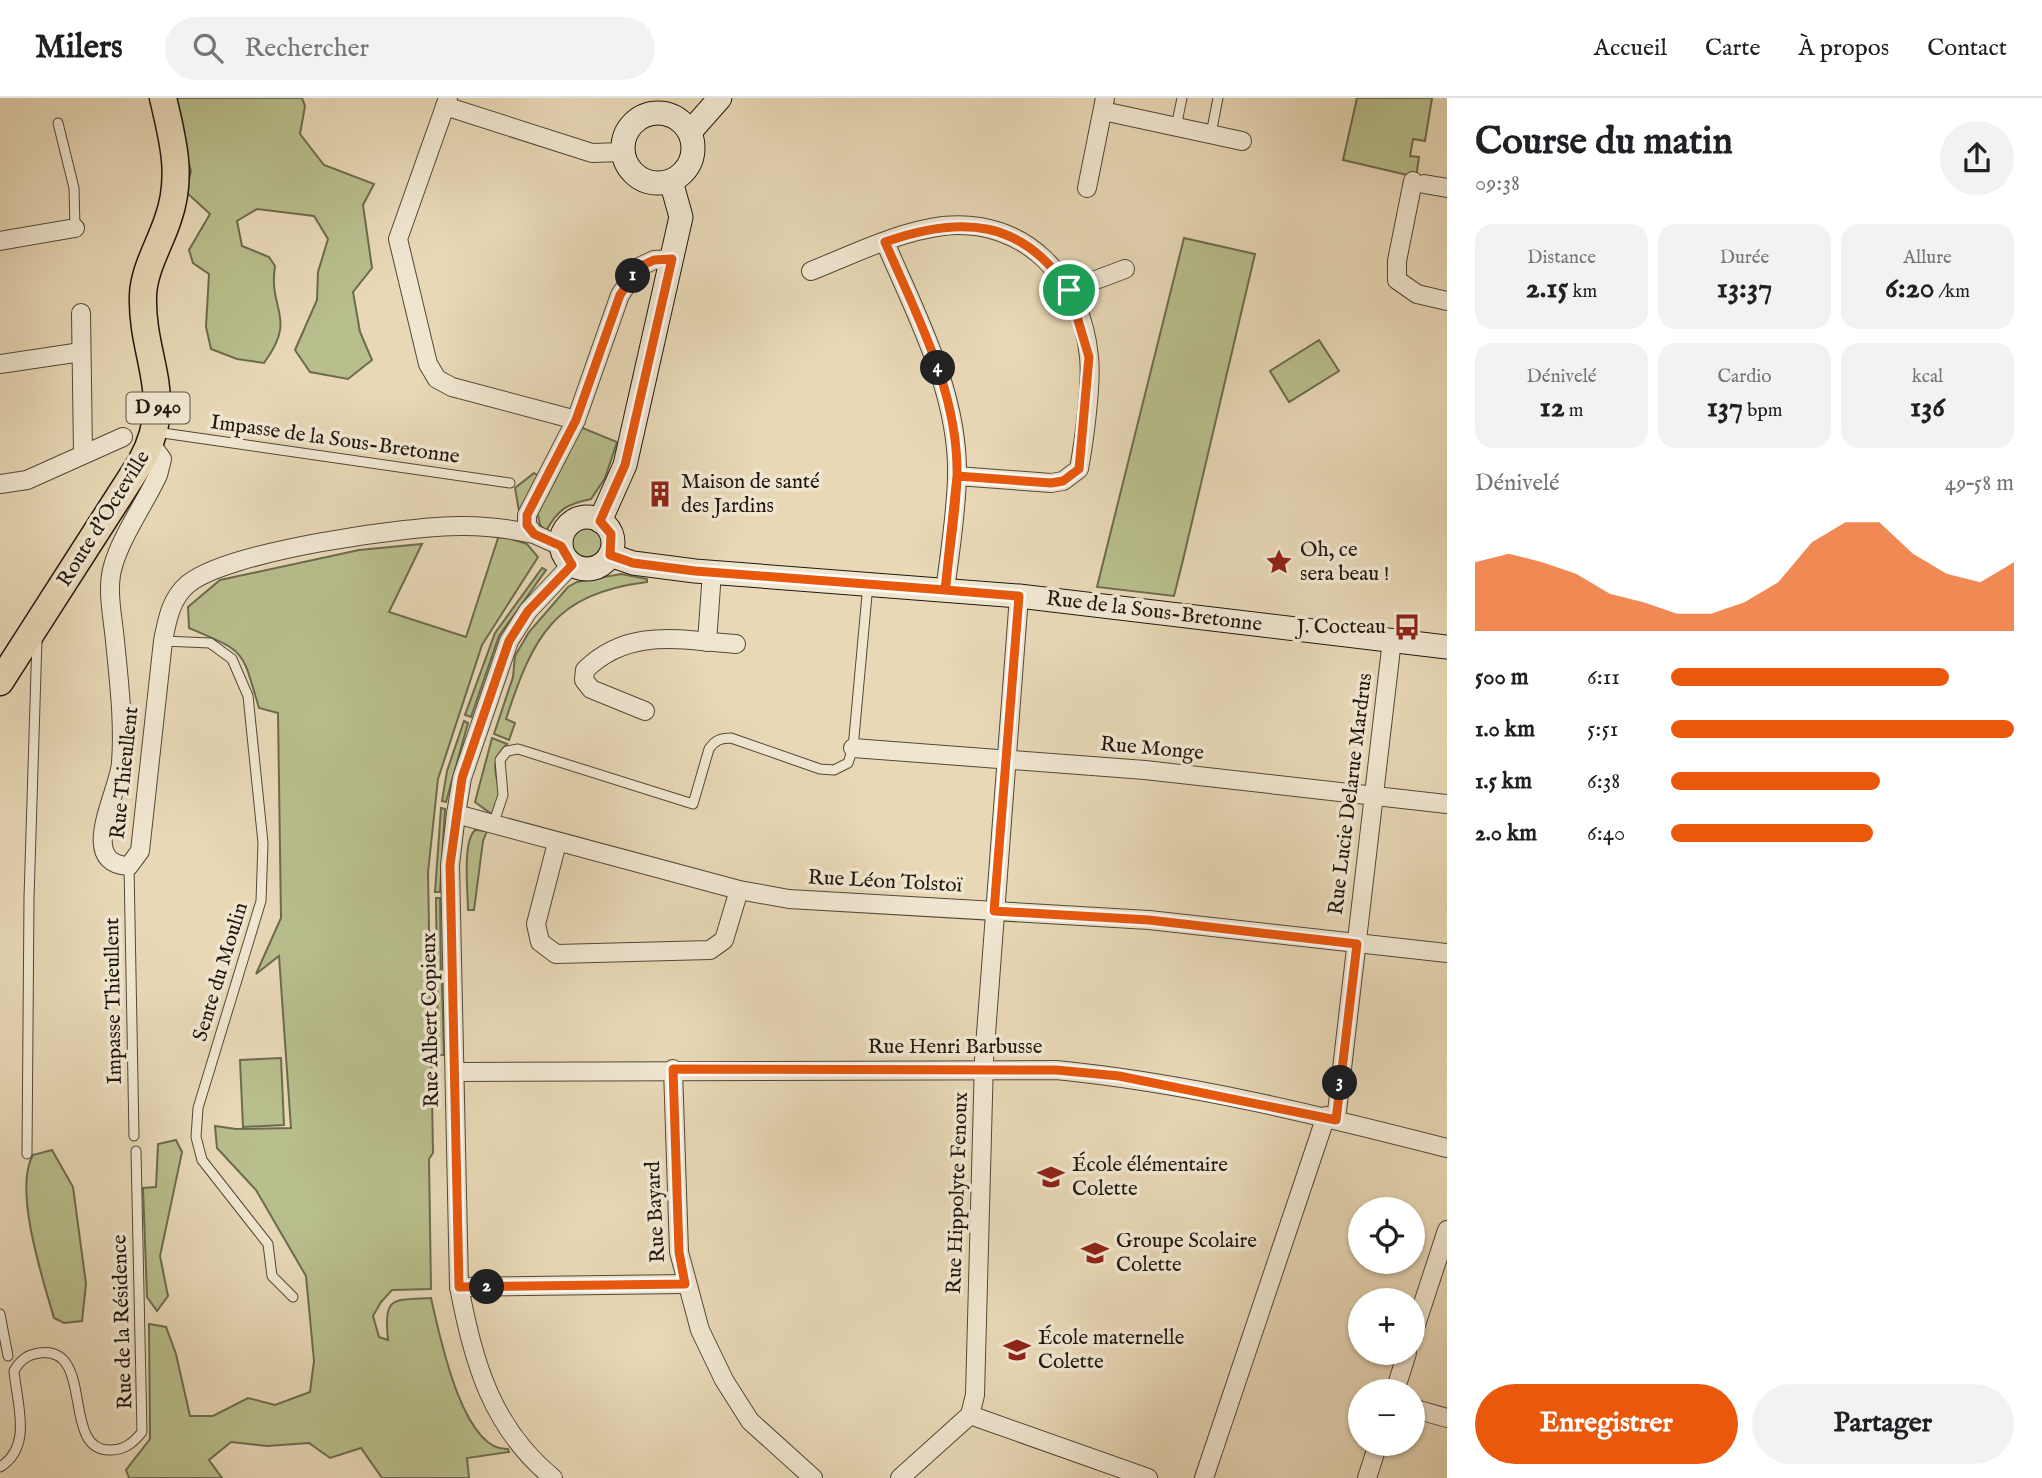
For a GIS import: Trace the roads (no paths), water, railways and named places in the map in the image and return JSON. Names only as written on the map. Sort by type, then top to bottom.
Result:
[{"type":"main road","name":"Route d'Octeville","points":[[0,682],[15,650],[38,624],[153,438],[159,399],[143,292],[176,196],[178,172],[163,98]]},
{"type":"street","points":[[690,132],[720,98]]},
{"type":"street","points":[[576,420],[452,387],[437,379],[428,364],[398,239],[447,102],[592,153],[622,152]]},
{"type":"street","points":[[1087,188],[1104,104],[1176,127],[1242,141]]},
{"type":"street","points":[[641,106],[675,116],[690,132],[694,143],[689,166],[671,181],[661,183],[640,178],[626,163],[622,152],[627,130],[641,106]]},
{"type":"street","points":[[600,521],[625,465],[681,217],[671,181]]},
{"type":"street","points":[[1447,188],[1419,182],[1397,261],[1397,280],[1417,294],[1447,301]]},
{"type":"street","points":[[811,271],[914,232],[946,226],[979,228],[1032,246],[1052,265],[1069,290],[1089,357],[1079,469],[1063,481],[1051,483],[957,476]]},
{"type":"street","points":[[0,241],[75,228]]},
{"type":"street","points":[[885,242],[934,355],[951,413],[957,476],[945,590]]},
{"type":"street","points":[[534,534],[527,525],[527,515],[576,420],[620,295],[639,267],[654,260],[672,259]]},
{"type":"street","points":[[1069,290],[1125,269]]},
{"type":"street","points":[[80,313],[83,453]]},
{"type":"street","points":[[0,364],[81,352]]},
{"type":"street","points":[[0,484],[27,480],[123,437]]},
{"type":"street","name":"Rue Thieullent","points":[[153,438],[162,459],[158,475],[113,567],[111,599],[123,717],[121,767],[102,835],[102,848],[112,863],[129,866],[140,851],[163,641],[169,612],[187,585],[212,571],[252,557],[361,537],[462,526],[506,528],[534,534],[566,555]]},
{"type":"street","points":[[591,517],[600,521],[611,534],[610,555],[594,568],[566,555],[564,530],[576,519],[591,517]]},
{"type":"street","name":"Rue Albert Copieux","points":[[553,1478],[529,1459],[498,1416],[473,1356],[459,1287],[450,865],[462,778],[509,641],[566,555]]},
{"type":"street","name":"Rue de la Sous-Bretonne","points":[[610,555],[633,563],[712,572],[1019,596],[1447,647]]},
{"type":"street","points":[[708,642],[712,572]]},
{"type":"street","name":"Rue Hippolyte Fenoux","points":[[970,1415],[975,1395],[984,1070],[1019,596]]},
{"type":"street","points":[[645,711],[591,689],[584,680],[585,670],[601,654],[624,643],[645,640],[736,644]]},
{"type":"street","name":"Rue Lucie Delarue Mardrus","points":[[1204,1478],[1331,1118],[1357,944],[1392,640]]},
{"type":"street","name":"Rue Monge","points":[[853,748],[1145,770],[1447,804]]},
{"type":"street","name":"Rue Léon Tolstoï","points":[[456,814],[738,890],[789,899],[1149,920],[1447,953]]},
{"type":"street","points":[[557,842],[536,924],[540,942],[556,954],[710,950],[724,940],[738,890]]},
{"type":"street","name":"Rue Henri Barbusse","points":[[455,1072],[673,1069],[1056,1070],[1119,1076],[1331,1118],[1447,1147]]},
{"type":"street","name":"Rue Bayard","points":[[673,1069],[679,1252],[685,1284],[704,1340],[750,1422],[813,1478]]},
{"type":"street","points":[[1425,1297],[1447,1230]]},
{"type":"street","points":[[459,1287],[685,1284]]},
{"type":"street","points":[[1425,1412],[1447,1418]]},
{"type":"street","points":[[900,1478],[970,1415],[1147,1478]]},
{"type":"street","points":[[1367,1478],[1374,1456]]},
{"type":"lane","points":[[1176,127],[1181,98]]},
{"type":"lane","points":[[1211,134],[1218,98]]},
{"type":"lane","points":[[58,123],[74,188],[75,228]]},
{"type":"lane","name":"Impasse de la Sous-Bretonne","points":[[153,438],[510,483]]},
{"type":"lane","points":[[493,825],[503,796],[500,760],[508,751],[518,749],[693,804],[709,749],[713,743],[723,738],[732,738],[820,769],[834,770],[848,763],[853,748],[868,584]]},
{"type":"lane","points":[[27,1154],[29,898],[38,624]]},
{"type":"lane","name":"Sente du Moulin","points":[[163,641],[210,643],[232,659],[248,696],[263,842],[261,901],[198,1108],[196,1137],[202,1160],[268,1244],[272,1276],[293,1297]]},
{"type":"lane","name":"Impasse Thieullent","points":[[129,866],[134,1136]]},
{"type":"lane","name":"Rue de la Résidence","points":[[0,1467],[16,1456],[21,1441],[14,1371],[19,1362],[41,1353],[55,1354],[64,1360],[70,1369],[85,1433],[93,1445],[106,1450],[120,1450],[132,1443],[142,1432],[136,1151]]},
{"type":"lane","points":[[0,1314],[8,1356]]},
{"type":"place","name":"Maison de santé des Jardins","points":[[660,494]]},
{"type":"place","name":"Oh, ce sera beau !","points":[[1279,562]]},
{"type":"place","name":"J. Cocteau","points":[[1407,627]]},
{"type":"place","name":"École élémentaire Colette","points":[[1051,1177]]},
{"type":"place","name":"Groupe Scolaire Colette","points":[[1095,1253]]},
{"type":"place","name":"École maternelle Colette","points":[[1017,1350]]}]
